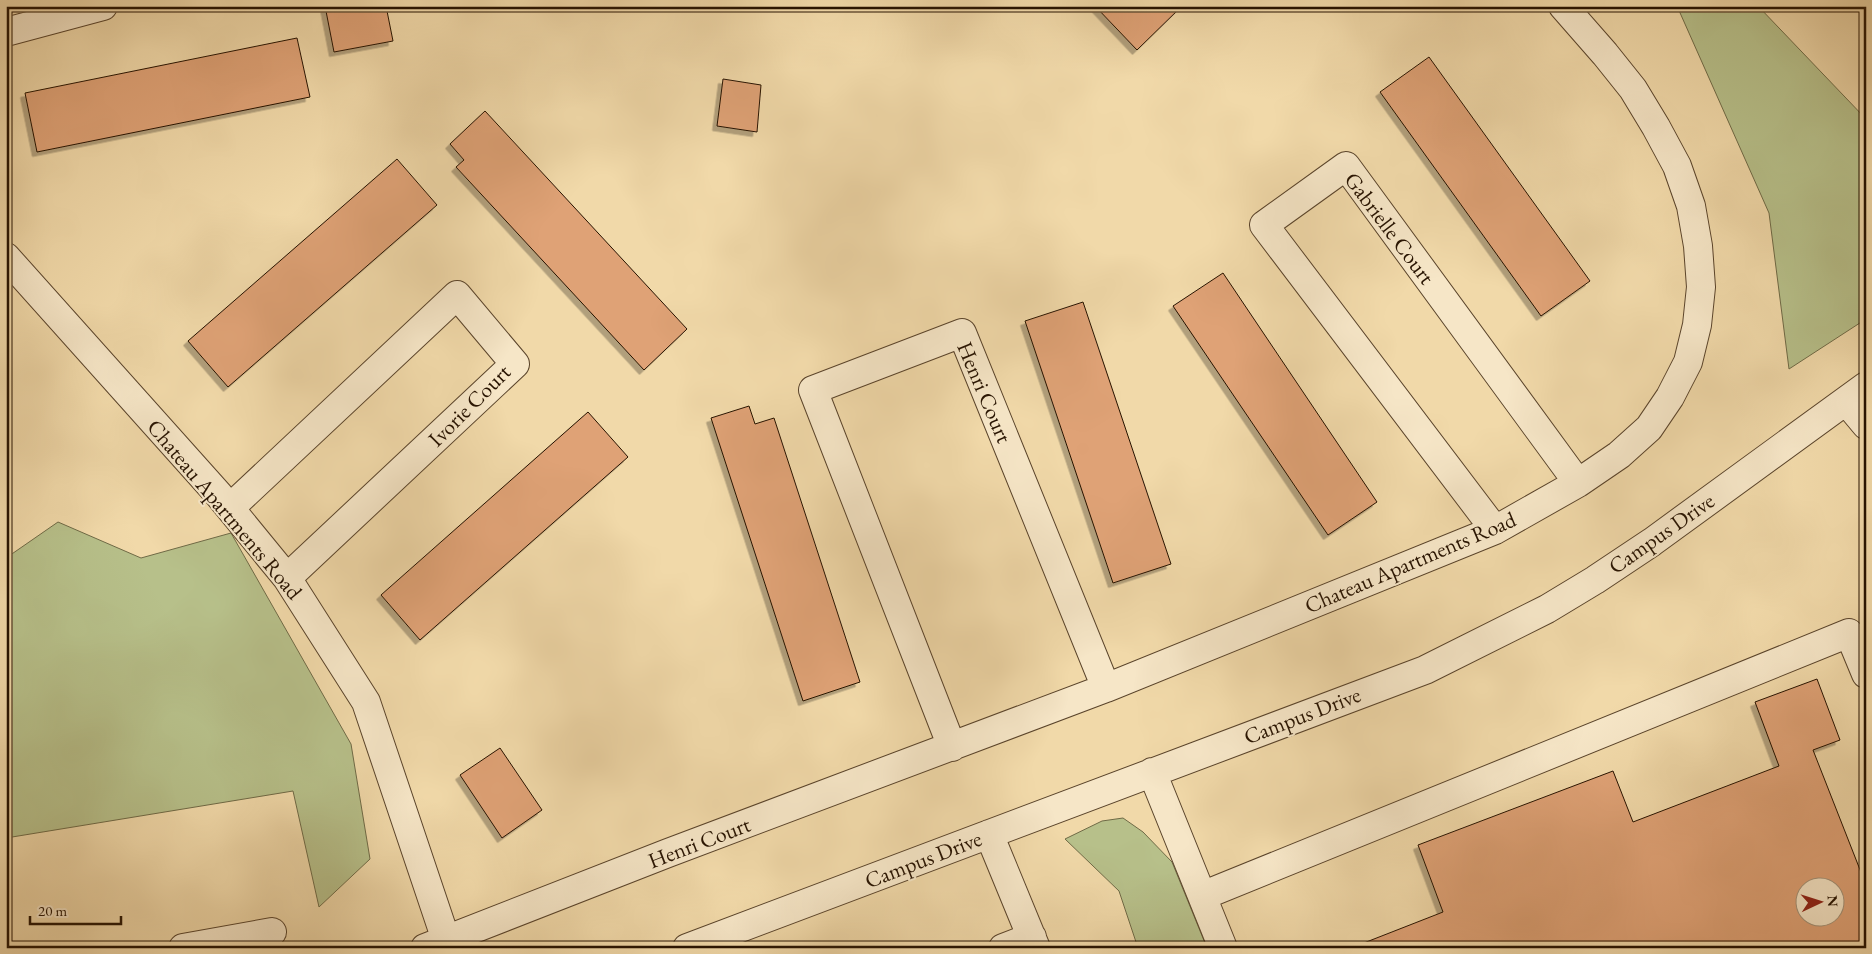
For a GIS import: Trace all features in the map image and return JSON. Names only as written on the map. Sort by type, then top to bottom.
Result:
[{"type":"street","points":[[6,32],[103,6]]},
{"type":"street","name":"Chateau Apartments Road","points":[[1106,688],[1495,530],[1578,483],[1619,454],[1649,428],[1670,397],[1688,362],[1697,325],[1701,286],[1698,246],[1691,206],[1677,166],[1656,127],[1632,89],[1564,6]]},
{"type":"street","name":"Gabrielle Court","points":[[1495,530],[1264,225],[1346,166],[1578,483]]},
{"type":"street","name":"Chateau Apartments Road","points":[[6,257],[230,508],[287,578],[366,702],[436,944]]},
{"type":"street","name":"Ivorie Court","points":[[230,508],[457,295],[515,364],[287,578]]},
{"type":"street","name":"Henri Court","points":[[436,944],[668,853],[952,747],[1106,688],[962,333],[813,390],[952,747]]},
{"type":"street","points":[[1856,393],[1866,425]]},
{"type":"street","name":"Campus Drive","points":[[687,948],[1425,670],[1547,609],[1652,542],[1856,393]]},
{"type":"street","points":[[1202,896],[1858,625],[1866,674]]},
{"type":"street","points":[[1152,772],[1223,948]]},
{"type":"street","points":[[989,834],[1034,942],[1003,948]]},
{"type":"street","points":[[183,948],[272,932]]},
{"type":"green space","points":[[1677,6],[1758,6],[1866,119],[1866,319],[1789,369],[1769,213]]},
{"type":"green space","points":[[58,522],[141,558],[231,533],[351,744],[370,859],[319,907],[293,791],[6,838],[6,558]]},
{"type":"green space","points":[[1123,818],[1143,832],[1172,862],[1207,948],[1138,948],[1119,891],[1065,839],[1102,821]]},
{"type":"building","points":[[325,6],[386,6],[393,41],[334,52]]},
{"type":"building","points":[[1095,6],[1182,6],[1137,50]]},
{"type":"building","points":[[297,38],[310,97],[37,152],[25,93]]},
{"type":"building","points":[[1429,57],[1590,281],[1541,316],[1380,92]]},
{"type":"building","points":[[723,79],[761,85],[757,132],[717,126]]},
{"type":"building","points":[[485,111],[687,329],[644,370],[456,167],[464,160],[450,144]]},
{"type":"building","points":[[397,159],[437,205],[228,387],[188,341]]},
{"type":"building","points":[[1223,273],[1377,502],[1328,535],[1173,306]]},
{"type":"building","points":[[1083,302],[1171,564],[1113,583],[1025,321]]},
{"type":"building","points":[[749,406],[755,424],[774,418],[860,682],[803,701],[711,418]]},
{"type":"building","points":[[588,412],[628,457],[420,640],[381,595]]},
{"type":"building","points":[[1817,679],[1840,740],[1813,750],[1866,885],[1866,948],[1351,948],[1443,912],[1418,845],[1613,771],[1633,822],[1779,766],[1755,702]]},
{"type":"building","points":[[500,748],[542,810],[502,838],[460,775]]}]
